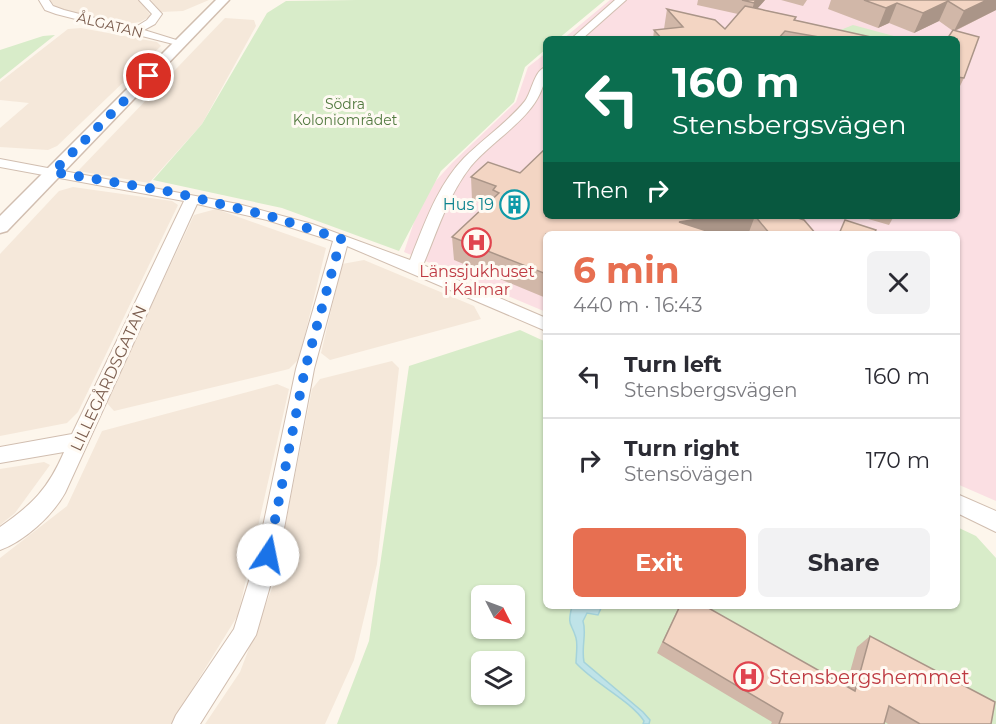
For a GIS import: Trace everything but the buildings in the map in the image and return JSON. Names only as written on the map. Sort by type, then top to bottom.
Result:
[{"type":"street","name":"ÅLGATAN","points":[[44,0],[50,8],[60,12],[181,43]]},
{"type":"street","points":[[134,32],[151,22],[157,14],[144,0]]},
{"type":"street","points":[[0,227],[223,0]]},
{"type":"street","points":[[579,36],[621,0]]},
{"type":"street","points":[[414,269],[441,203],[451,186],[467,164],[531,102],[543,76]]},
{"type":"street","points":[[0,163],[172,192],[273,217],[341,239],[543,324]]},
{"type":"street","name":"LILLEGÅRDSGATAN","points":[[0,540],[37,513],[58,489],[77,441],[192,198]]},
{"type":"street","points":[[185,724],[244,635],[268,555],[305,369],[341,239]]},
{"type":"street","points":[[0,454],[77,441]]},
{"type":"street","points":[[960,504],[996,522]]},
{"type":"shaded area","points":[[50,0],[139,0],[151,16],[140,22],[121,25],[56,8]]},
{"type":"shaded area","points":[[151,0],[209,0],[183,11],[161,12]]},
{"type":"shaded area","name":"Länssjukhuset i Kalmar","points":[[610,0],[996,0],[996,501],[960,485],[960,231],[543,231],[543,311],[404,252],[423,195],[452,163],[516,102],[528,67],[543,55],[543,219],[960,219],[960,36],[567,36]]},
{"type":"shaded area","points":[[225,18],[254,20],[256,26],[202,124],[149,183],[78,171]]},
{"type":"shaded area","points":[[81,28],[157,42],[161,46],[57,146],[48,150],[0,147],[0,128],[29,103],[0,100],[0,82],[68,29]]},
{"type":"shaded area","points":[[73,187],[172,201],[178,205],[78,412],[67,423],[0,436],[0,254],[59,191]]},
{"type":"shaded area","points":[[216,209],[326,248],[299,359],[289,369],[114,411],[106,402],[194,215]]},
{"type":"shaded area","points":[[364,260],[474,306],[481,319],[330,360],[321,353],[342,264]]},
{"type":"shaded area","points":[[392,361],[399,368],[377,564],[354,660],[325,724],[205,724],[240,672],[274,583],[312,389],[320,379]]},
{"type":"shaded area","points":[[277,384],[289,389],[238,615],[171,724],[0,724],[0,558],[67,506],[102,431]]},
{"type":"shaded area","points":[[44,462],[50,465],[15,513],[0,525],[0,469]]},
{"type":"green space","name":"Södra Koloniområdet","points":[[605,0],[562,36],[543,36],[543,52],[525,67],[514,102],[441,171],[399,251],[282,208],[153,180],[202,124],[267,13],[286,1]]},
{"type":"green space","points":[[853,25],[894,36],[826,36]]},
{"type":"green space","points":[[55,35],[0,79],[0,50],[43,36]]},
{"type":"green space","points":[[520,330],[543,341],[543,609],[960,609],[960,528],[976,536],[996,558],[996,724],[337,724],[369,641],[409,366]]},
{"type":"water","points":[[572,609],[601,609],[598,615],[587,613],[583,621],[584,662],[643,712],[650,720],[649,724],[643,724],[644,721],[638,713],[576,663],[577,641],[570,621]]},
{"type":"place","name":"Hus 19","points":[[515,204]]},
{"type":"place","name":"Länssjukhuset i Kalmar","points":[[477,243]]},
{"type":"place","name":"Stensbergshemmet","points":[[748,677]]},
{"type":"route","points":[[149,76],[53,172],[172,192],[273,217],[341,239],[305,369],[268,555]]}]
